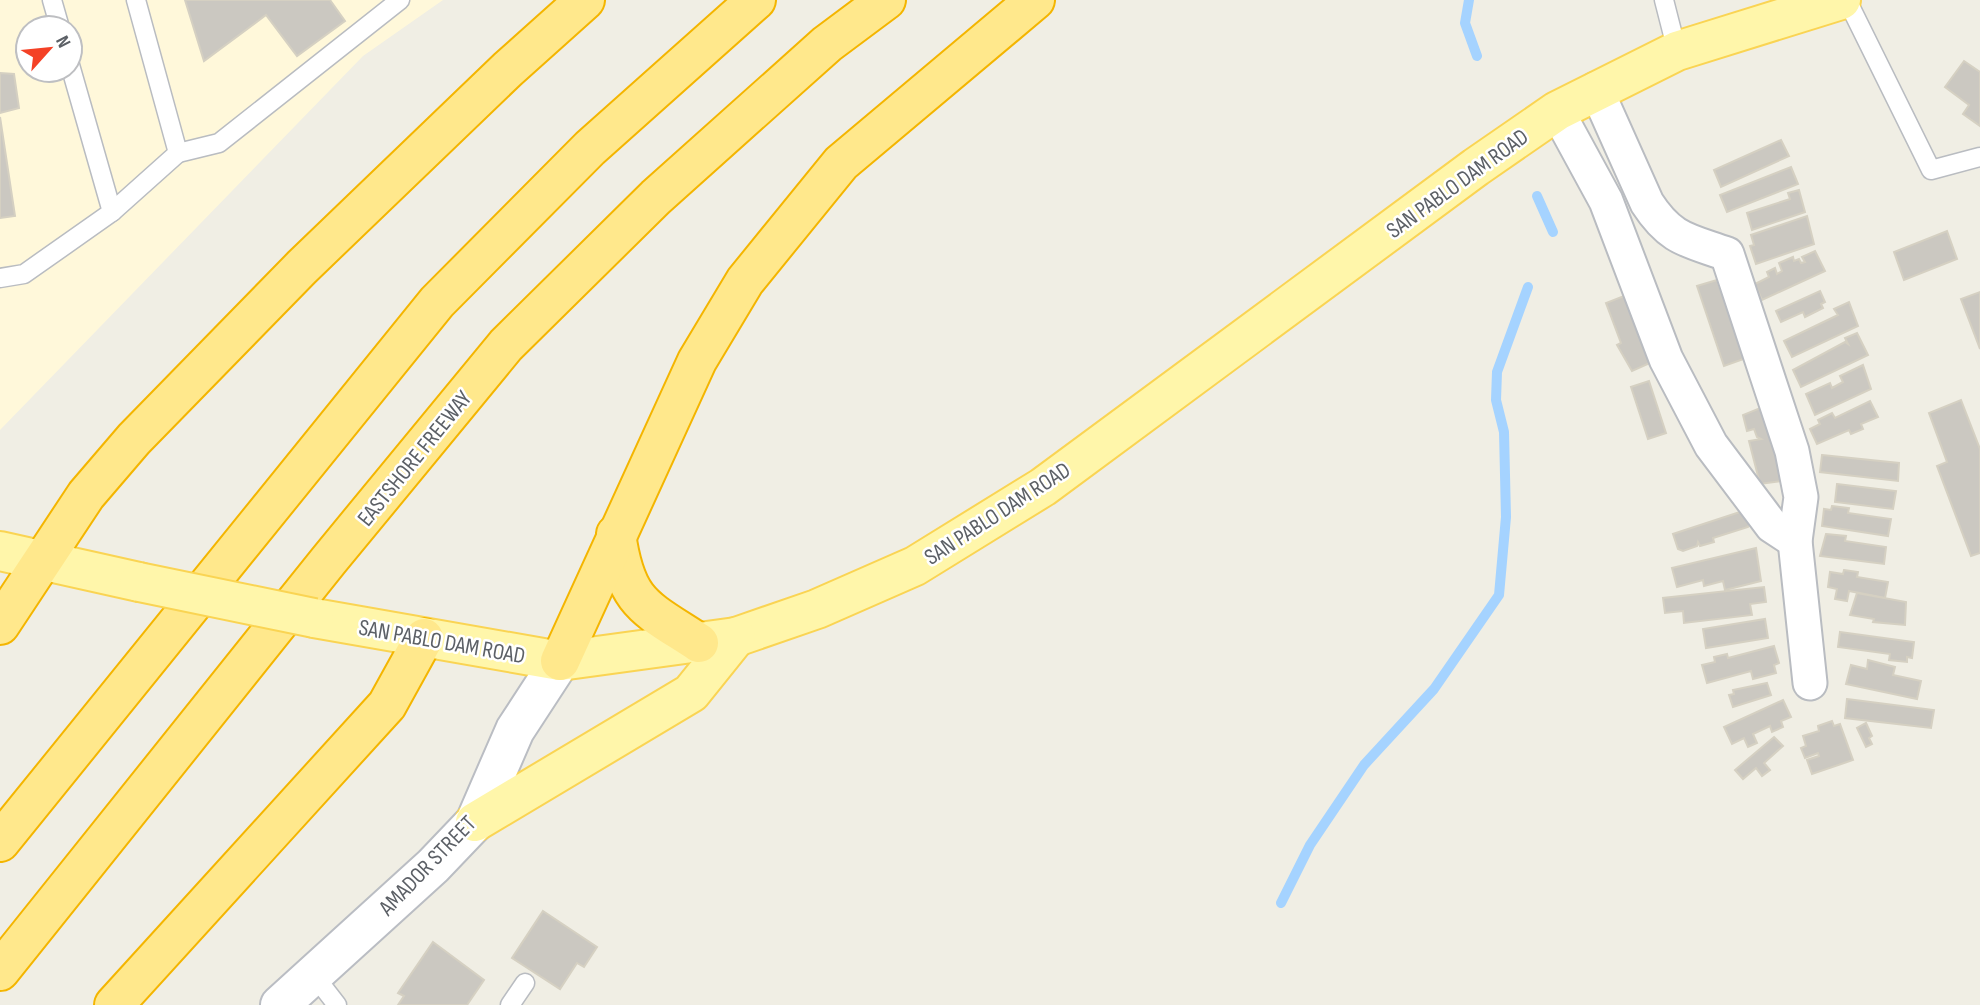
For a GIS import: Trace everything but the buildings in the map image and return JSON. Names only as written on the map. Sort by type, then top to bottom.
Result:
[{"type":"highway","points":[[0,625],[86,495],[144,429],[302,267],[508,69],[585,0]]},
{"type":"highway","points":[[0,842],[437,302],[590,148],[756,0]]},
{"type":"highway","name":"EASTSHORE FREEWAY","points":[[0,971],[506,345],[656,197],[827,44],[887,0]]},
{"type":"highway","points":[[560,661],[697,361],[745,281],[841,163],[1035,0]]},
{"type":"highway","points":[[616,534],[620,562],[629,590],[660,618],[718,640]]},
{"type":"highway","points":[[114,1005],[387,705],[424,638]]},
{"type":"main road","name":"SAN PABLO DAM ROAD","points":[[0,551],[314,618],[560,661],[718,640],[817,610],[915,566],[1043,486],[1476,167],[1557,111],[1596,89],[1678,51],[1841,0]]},
{"type":"main road","points":[[0,575],[43,560]]},
{"type":"main road","points":[[475,822],[691,693],[718,640]]},
{"type":"street","points":[[1596,89],[1647,203],[1658,220],[1673,235],[1727,254],[1793,451],[1801,497],[1795,541],[1810,683]]},
{"type":"street","points":[[1557,111],[1606,201],[1666,359],[1711,446],[1772,526],[1795,541]]},
{"type":"street","name":"AMADOR STREET","points":[[280,1005],[433,866],[475,822],[515,730],[560,661]]},
{"type":"lane","points":[[136,0],[178,153]]},
{"type":"lane","points":[[0,278],[24,274],[112,212],[178,153],[219,143],[400,0]]},
{"type":"lane","points":[[1664,0],[1678,51]]},
{"type":"lane","points":[[1847,0],[1931,170],[1980,157]]},
{"type":"lane","points":[[75,84],[112,212]]},
{"type":"lane","points":[[313,974],[337,1005]]},
{"type":"lane","points":[[510,1005],[525,983]]},
{"type":"shaded area","points":[[0,0],[443,0],[363,56],[0,430]]},
{"type":"waterway","points":[[1469,0],[1465,23],[1477,56]]},
{"type":"waterway","points":[[1537,196],[1553,232]]},
{"type":"waterway","points":[[1281,903],[1310,845],[1364,765],[1434,689],[1499,595],[1506,517],[1504,432],[1496,400],[1497,372],[1528,287]]}]
